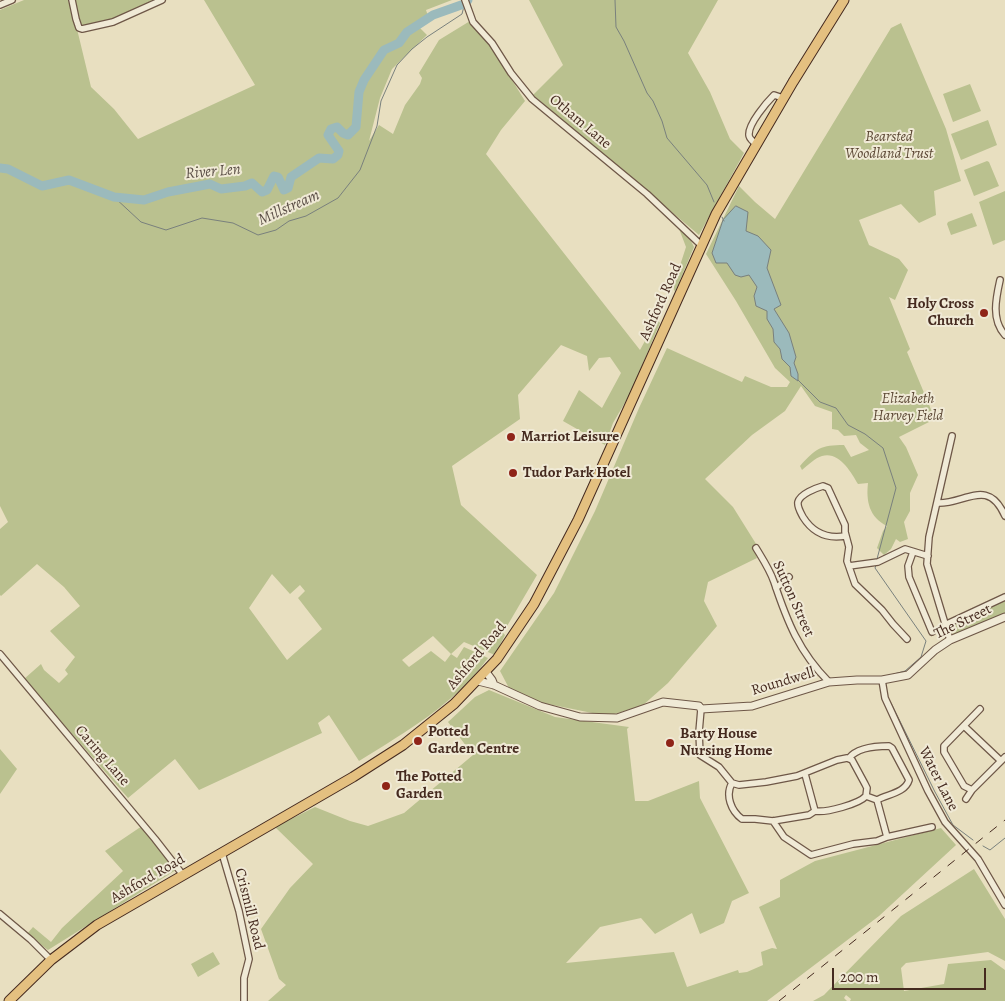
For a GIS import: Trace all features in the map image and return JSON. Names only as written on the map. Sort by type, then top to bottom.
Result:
[{"type":"main road","name":"Ashford Road","points":[[9,1001],[50,960],[78,938],[110,917],[385,757],[433,723],[478,681],[497,659],[524,621],[566,546],[716,214],[783,98],[844,0]]},
{"type":"street","points":[[0,5],[12,0]]},
{"type":"street","points":[[72,0],[79,28],[82,29],[113,22],[162,0]]},
{"type":"street","name":"Otham Lane","points":[[466,3],[473,22],[492,43],[532,99],[647,194],[702,245]]},
{"type":"street","points":[[756,144],[748,134],[751,126],[774,95],[783,98]]},
{"type":"street","points":[[1000,280],[994,303],[999,324],[1005,336]]},
{"type":"street","points":[[950,640],[927,564],[929,537],[952,436]]},
{"type":"street","points":[[845,536],[831,537],[815,531],[799,510],[798,502],[801,497],[823,486],[828,488],[844,524],[845,536],[849,547],[847,561],[855,584],[882,610],[907,639]]},
{"type":"street","points":[[938,503],[946,504],[972,495],[981,494],[998,504],[1005,515]]},
{"type":"street","name":"Sutton Street","points":[[756,548],[774,580],[793,633],[804,653],[829,682]]},
{"type":"street","points":[[849,566],[878,562],[905,549],[928,556]]},
{"type":"street","points":[[913,552],[908,566],[909,577],[932,632]]},
{"type":"street","points":[[776,588],[789,577]]},
{"type":"street","points":[[946,624],[1005,598]]},
{"type":"street","name":"The Street","points":[[882,680],[908,675],[935,650],[950,640],[1005,617]]},
{"type":"street","name":"Caring Lane","points":[[0,654],[155,838],[183,875]]},
{"type":"street","points":[[486,672],[494,685]]},
{"type":"street","name":"Roundwell","points":[[478,681],[494,685],[540,706],[580,717],[617,718],[662,702],[699,706],[702,709],[752,706],[829,682],[882,680]]},
{"type":"street","name":"Water Lane","points":[[882,680],[885,698],[924,783],[945,822],[978,859],[1005,905]]},
{"type":"street","points":[[702,709],[699,735],[700,755],[719,767],[732,783],[739,785],[751,785],[805,774],[837,760],[849,758],[853,754],[866,749],[886,746],[892,748],[909,782],[906,787],[877,800],[866,796]]},
{"type":"street","points":[[972,790],[964,786],[944,752],[944,746],[980,710]]},
{"type":"street","points":[[964,726],[1003,759],[972,790],[966,799]]},
{"type":"street","points":[[849,758],[852,760],[865,784],[866,796]]},
{"type":"street","points":[[805,774],[815,810]]},
{"type":"street","points":[[732,783],[728,795],[739,817],[744,820],[773,821],[809,814],[815,810],[823,811],[854,803],[866,796]]},
{"type":"street","points":[[877,800],[887,837]]},
{"type":"street","points":[[773,821],[784,837],[811,855],[932,827]]},
{"type":"street","name":"Crismill Road","points":[[222,853],[239,911],[249,959],[244,978],[244,1001]]},
{"type":"street","points":[[0,914],[31,940],[50,960]]},
{"type":"green space","points":[[24,0],[70,0],[91,87],[114,109],[138,139],[255,85],[204,0],[452,0],[426,10],[428,16],[416,24],[427,35],[392,69],[380,98],[369,141],[379,125],[393,134],[405,105],[420,84],[422,78],[419,73],[439,40],[470,21],[489,43],[525,101],[501,130],[486,154],[640,350],[657,319],[660,323],[630,394],[613,423],[605,445],[563,421],[579,390],[602,408],[621,373],[610,357],[599,358],[589,371],[587,356],[561,345],[518,395],[520,419],[452,466],[461,505],[537,575],[503,633],[505,635],[495,655],[464,642],[451,654],[457,658],[464,647],[488,658],[475,675],[429,716],[359,761],[329,715],[318,723],[322,733],[199,790],[175,759],[128,798],[24,679],[41,664],[44,670],[59,683],[68,674],[65,670],[75,657],[50,631],[80,606],[64,587],[37,564],[0,595],[0,529],[8,522],[0,506],[0,10]],"holes":[[[272,574],[290,594],[300,585],[305,591],[298,598],[322,629],[287,660],[249,608]],[[433,636],[451,654],[445,662],[431,651],[409,667],[402,660]]]},
{"type":"green space","points":[[75,0],[153,0],[113,20],[80,27]]},
{"type":"green space","points":[[529,0],[718,0],[688,53],[710,92],[730,139],[744,153],[699,235],[533,95],[563,65]]},
{"type":"green space","points":[[901,23],[946,129],[961,181],[934,191],[936,215],[919,223],[901,204],[859,220],[869,245],[899,259],[908,270],[895,300],[889,297],[910,349],[907,352],[935,419],[899,437],[906,447],[918,475],[910,493],[910,511],[904,522],[908,539],[900,542],[896,539],[891,549],[884,555],[877,548],[883,531],[887,526],[876,518],[870,508],[868,502],[868,483],[858,484],[839,459],[828,455],[822,456],[802,470],[800,466],[815,451],[824,447],[844,445],[851,457],[869,450],[860,443],[856,435],[844,436],[838,430],[832,429],[832,412],[815,406],[801,386],[785,411],[752,435],[705,479],[733,507],[758,547],[754,549],[757,558],[708,582],[704,601],[717,626],[668,683],[642,706],[607,716],[538,702],[510,690],[500,671],[554,593],[595,511],[667,348],[742,382],[745,376],[771,387],[787,387],[790,382],[775,368],[706,254],[739,186],[775,219],[891,28]]},
{"type":"green space","points":[[970,84],[981,111],[953,122],[943,94]]},
{"type":"green space","points":[[988,120],[997,145],[961,160],[951,134]]},
{"type":"green space","points":[[987,161],[999,186],[974,196],[964,170]]},
{"type":"green space","points":[[1005,191],[1005,240],[993,245],[979,202]]},
{"type":"green space","points":[[972,213],[977,226],[951,235],[948,222]]},
{"type":"green space","points":[[678,226],[690,239],[694,247],[675,292],[673,287],[686,247]]},
{"type":"green space","points":[[1005,600],[1005,613],[957,634],[950,632],[950,625]]},
{"type":"green space","points":[[489,690],[555,717],[629,727],[627,729],[635,801],[648,801],[699,781],[700,798],[749,893],[732,901],[724,923],[700,934],[692,913],[655,934],[641,918],[600,927],[566,963],[674,952],[687,987],[738,970],[739,973],[747,972],[763,965],[761,952],[772,948],[777,949],[759,907],[780,897],[780,880],[815,861],[941,828],[956,845],[879,916],[767,1001],[268,1001],[286,985],[279,979],[261,929],[290,888],[313,864],[275,827],[315,807],[368,826],[404,813],[473,755],[448,722],[475,697]]},
{"type":"green space","points":[[0,749],[17,769],[0,794]]},
{"type":"green space","points":[[142,826],[176,870],[48,950],[27,934],[33,927],[51,942],[62,928],[123,871],[105,851]]},
{"type":"green space","points":[[974,869],[1005,919],[1005,961],[988,952],[906,963],[901,968],[904,991],[944,984],[948,964],[991,960],[1005,970],[1005,1001],[850,1001],[851,999],[846,995],[844,998],[847,1001],[813,1001],[824,995],[901,916]]},
{"type":"green space","points":[[213,952],[220,964],[198,977],[191,964]]},
{"type":"water","points":[[736,206],[748,212],[746,231],[758,236],[771,250],[767,268],[781,305],[774,309],[789,333],[796,357],[794,363],[798,374],[798,381],[791,376],[790,367],[782,359],[780,349],[774,342],[773,329],[767,319],[767,311],[756,306],[754,296],[757,287],[749,275],[741,277],[735,275],[727,263],[716,263],[712,253],[723,220]]},
{"type":"waterway","name":"River Len","points":[[0,168],[8,169],[42,186],[69,180],[114,197],[144,200],[168,192],[210,184],[221,189],[245,186],[252,183],[262,192],[267,190],[274,176],[278,177],[284,190],[288,188],[291,177],[319,158],[333,159],[338,155],[339,151],[328,135],[331,129],[337,127],[348,135],[356,127],[359,92],[364,80],[384,50],[399,43],[407,32],[433,15],[464,4],[468,0]]},
{"type":"waterway","points":[[615,0],[616,27],[647,93],[653,101],[667,138],[707,185],[714,202]]},
{"type":"waterway","name":"Millstream","points":[[114,197],[141,222],[166,230],[202,218],[233,223],[258,235],[276,230],[289,221],[306,216],[338,198],[360,170],[377,126],[381,101],[397,65],[427,37],[462,14],[464,6]]},
{"type":"waterway","points":[[722,217],[724,221]]},
{"type":"waterway","points":[[798,380],[820,402],[836,408],[848,425],[865,434],[883,448],[896,488],[877,559]]},
{"type":"waterway","points":[[876,565],[875,568],[926,641],[921,657],[905,671],[894,674]]},
{"type":"waterway","points":[[891,703],[953,825],[973,840]]},
{"type":"waterway","points":[[983,846],[990,850],[1005,838]]},
{"type":"railway","points":[[779,1001],[1005,820]]},
{"type":"place","name":"Holy Cross Church","points":[[984,313]]},
{"type":"place","name":"Marriot Leisure","points":[[511,437]]},
{"type":"place","name":"Tudor Park Hotel","points":[[513,473]]},
{"type":"place","name":"Potted Garden Centre","points":[[418,741]]},
{"type":"place","name":"Barty House Nursing Home","points":[[670,743]]},
{"type":"place","name":"The Potted Garden","points":[[386,786]]},
{"type":"park label","name":"Bearsted Woodland Trust","points":[[889,146]]},
{"type":"park label","name":"Elizabeth Harvey Field","points":[[908,408]]}]
